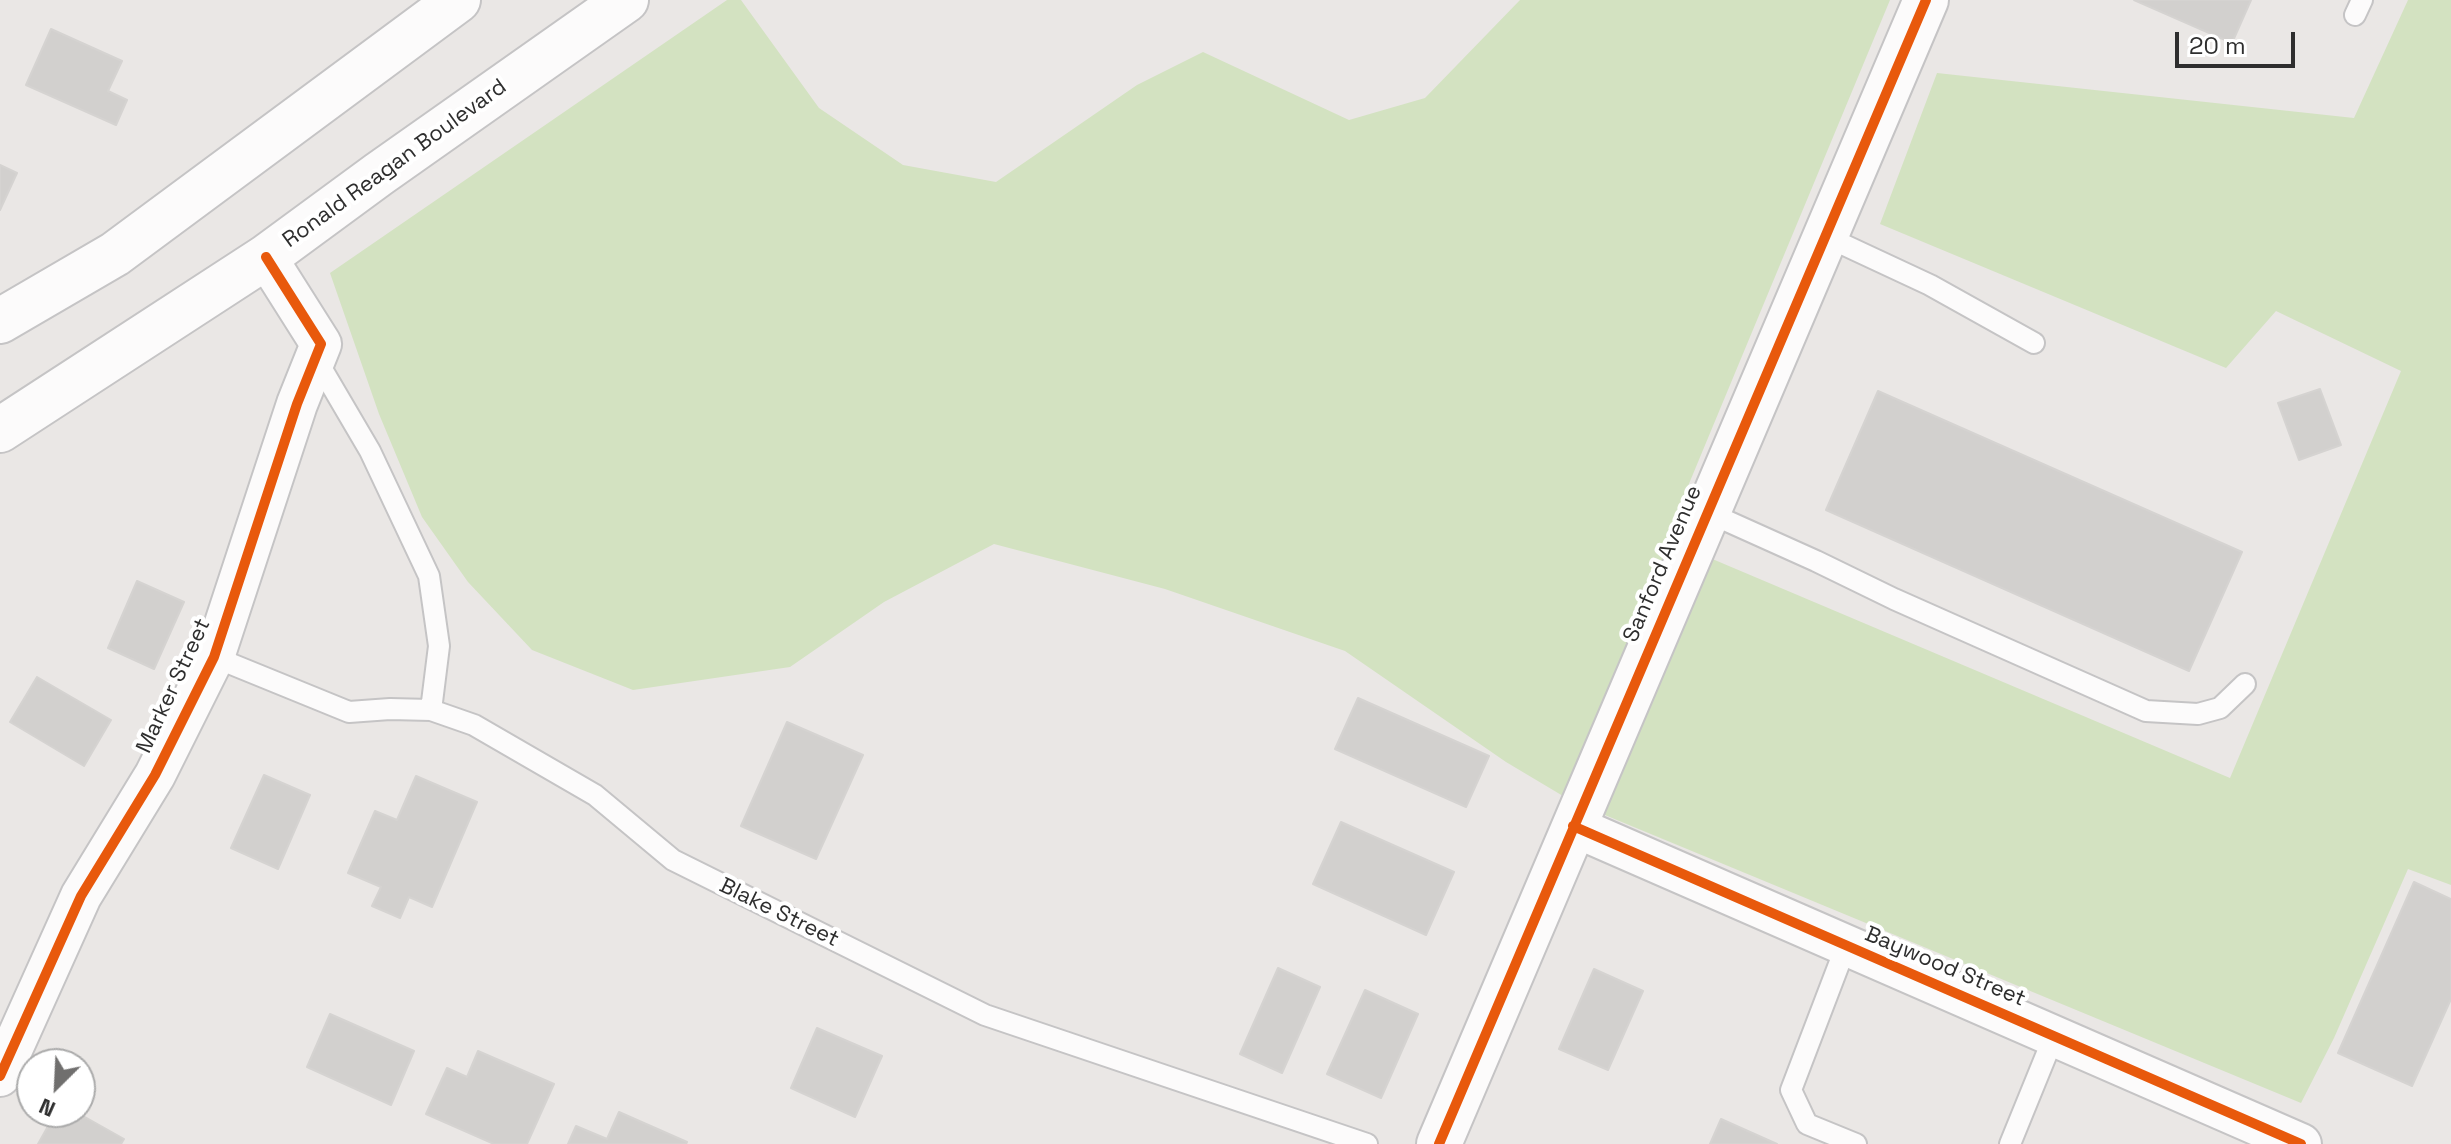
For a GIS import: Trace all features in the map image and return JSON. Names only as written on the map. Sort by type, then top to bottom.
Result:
[{"type":"main road","points":[[0,321],[115,254],[458,0]]},
{"type":"main road","name":"Ronald Reagan Boulevard","points":[[0,430],[266,257],[626,0]]},
{"type":"main road","name":"Sanford Avenue","points":[[1439,1144],[1926,0]]},
{"type":"street","points":[[266,257],[321,344],[315,358]]},
{"type":"street","name":"Marker Street","points":[[0,1076],[81,896],[155,775],[214,657],[315,358]]},
{"type":"street","name":"Baywood Street","points":[[1573,826],[2301,1144]]},
{"type":"lane","points":[[1825,236],[1930,285],[2034,343]]},
{"type":"lane","points":[[315,358],[370,451],[429,576],[439,646],[431,710]]},
{"type":"lane","points":[[1707,512],[2146,711],[2198,714],[2220,708],[2245,684]]},
{"type":"lane","name":"Blake Street","points":[[214,657],[349,712],[431,710],[474,725],[595,795],[673,860],[985,1015],[1367,1144]]},
{"type":"lane","points":[[1846,946],[1791,1090],[1807,1124],[1856,1144]]},
{"type":"lane","points":[[2010,1144],[2054,1036]]},
{"type":"green space","points":[[727,0],[741,0],[819,108],[903,165],[996,182],[1137,85],[1203,52],[1349,120],[1425,98],[1520,0],[1890,0],[1666,539],[1672,542],[1563,796],[1506,762],[1345,651],[1165,589],[994,544],[884,602],[790,667],[633,690],[532,650],[468,582],[422,517],[379,414],[330,273]]},
{"type":"green space","points":[[2408,0],[2451,0],[2451,885],[2408,869],[2334,1038],[2301,1103],[1600,813],[1710,558],[2230,778],[2401,371],[2276,311],[2226,368],[1880,224],[1937,73],[2354,118]]},
{"type":"building","points":[[2134,0],[2251,0],[2232,43]]},
{"type":"building","points":[[51,29],[122,61],[108,91],[127,100],[116,125],[26,85]]},
{"type":"building","points":[[0,165],[17,173],[0,210]]},
{"type":"building","points":[[2320,389],[2341,445],[2299,460],[2278,403]]},
{"type":"building","points":[[1878,391],[2242,552],[2189,671],[1826,510]]},
{"type":"building","points":[[137,581],[184,602],[154,669],[108,648]]},
{"type":"building","points":[[37,677],[111,720],[84,766],[10,722]]},
{"type":"building","points":[[1358,698],[1489,756],[1466,807],[1335,749]]},
{"type":"building","points":[[787,722],[863,755],[816,859],[741,826]]},
{"type":"building","points":[[264,775],[310,795],[278,869],[231,848]]},
{"type":"building","points":[[416,776],[477,802],[432,907],[409,897],[400,918],[372,906],[381,887],[348,873],[375,811],[397,820]]},
{"type":"building","points":[[1341,822],[1454,872],[1426,935],[1313,884]]},
{"type":"building","points":[[2414,882],[2451,899],[2451,999],[2412,1086],[2338,1053]]},
{"type":"building","points":[[1278,968],[1320,987],[1282,1073],[1240,1054]]},
{"type":"building","points":[[1594,969],[1643,991],[1608,1070],[1559,1049]]},
{"type":"building","points":[[1365,990],[1418,1014],[1381,1098],[1327,1074]]},
{"type":"building","points":[[330,1014],[414,1051],[391,1105],[307,1067]]},
{"type":"building","points":[[817,1028],[882,1056],[855,1117],[791,1088]]},
{"type":"building","points":[[478,1051],[554,1084],[527,1144],[494,1144],[426,1114],[447,1068],[467,1077]]},
{"type":"building","points":[[619,1112],[687,1142],[568,1144],[576,1126],[607,1139]]},
{"type":"building","points":[[1721,1119],[1777,1144],[1710,1144]]},
{"type":"building","points":[[96,1123],[124,1139],[121,1144],[38,1144],[47,1128],[96,1128]]},
{"type":"cycle path","points":[[1439,1144],[1926,0]]},
{"type":"cycle path","points":[[0,1076],[81,896],[155,775],[214,657],[297,404],[321,344],[266,257]]},
{"type":"cycle path","points":[[1573,826],[2301,1144]]}]
